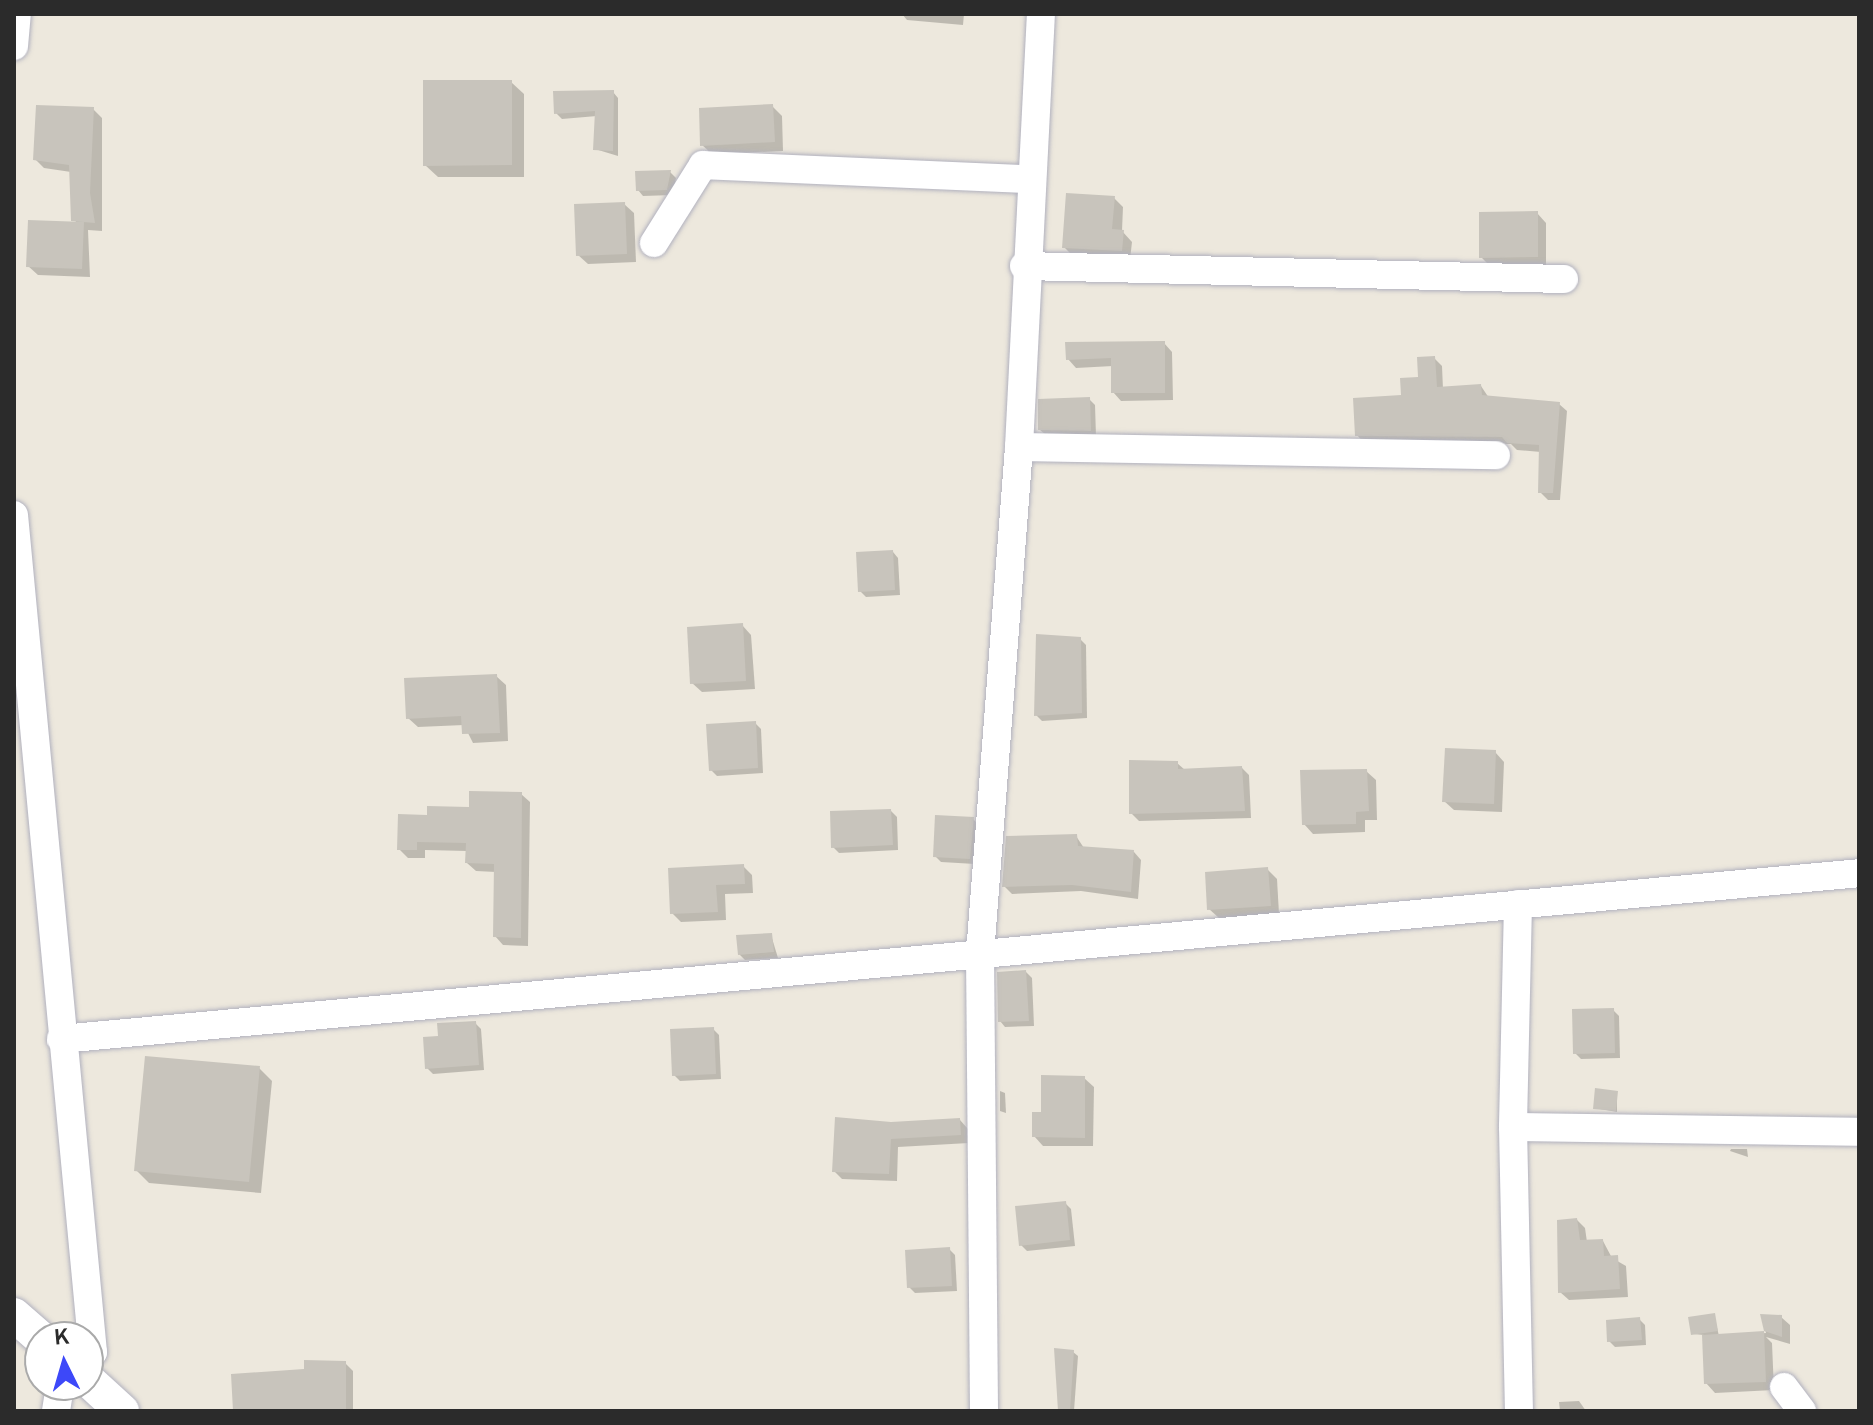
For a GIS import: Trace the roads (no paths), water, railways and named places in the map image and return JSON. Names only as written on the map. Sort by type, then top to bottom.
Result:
[{"type":"street","points":[[14,46],[17,14]]},
{"type":"street","points":[[984,1411],[980,954],[1019,447],[1024,266],[1041,14]]},
{"type":"street","points":[[654,243],[703,165],[1030,179]]},
{"type":"street","points":[[1024,266],[1564,279]]},
{"type":"street","points":[[1019,447],[1496,455]]},
{"type":"street","points":[[14,515],[90,1321]]},
{"type":"street","points":[[61,1039],[1859,873]]},
{"type":"street","points":[[1518,904],[1513,1127],[1519,1411]]},
{"type":"street","points":[[1513,1127],[1859,1132]]},
{"type":"street","points":[[1784,1387],[1802,1411]]},
{"type":"street","points":[[104,1395],[122,1411]]}]
